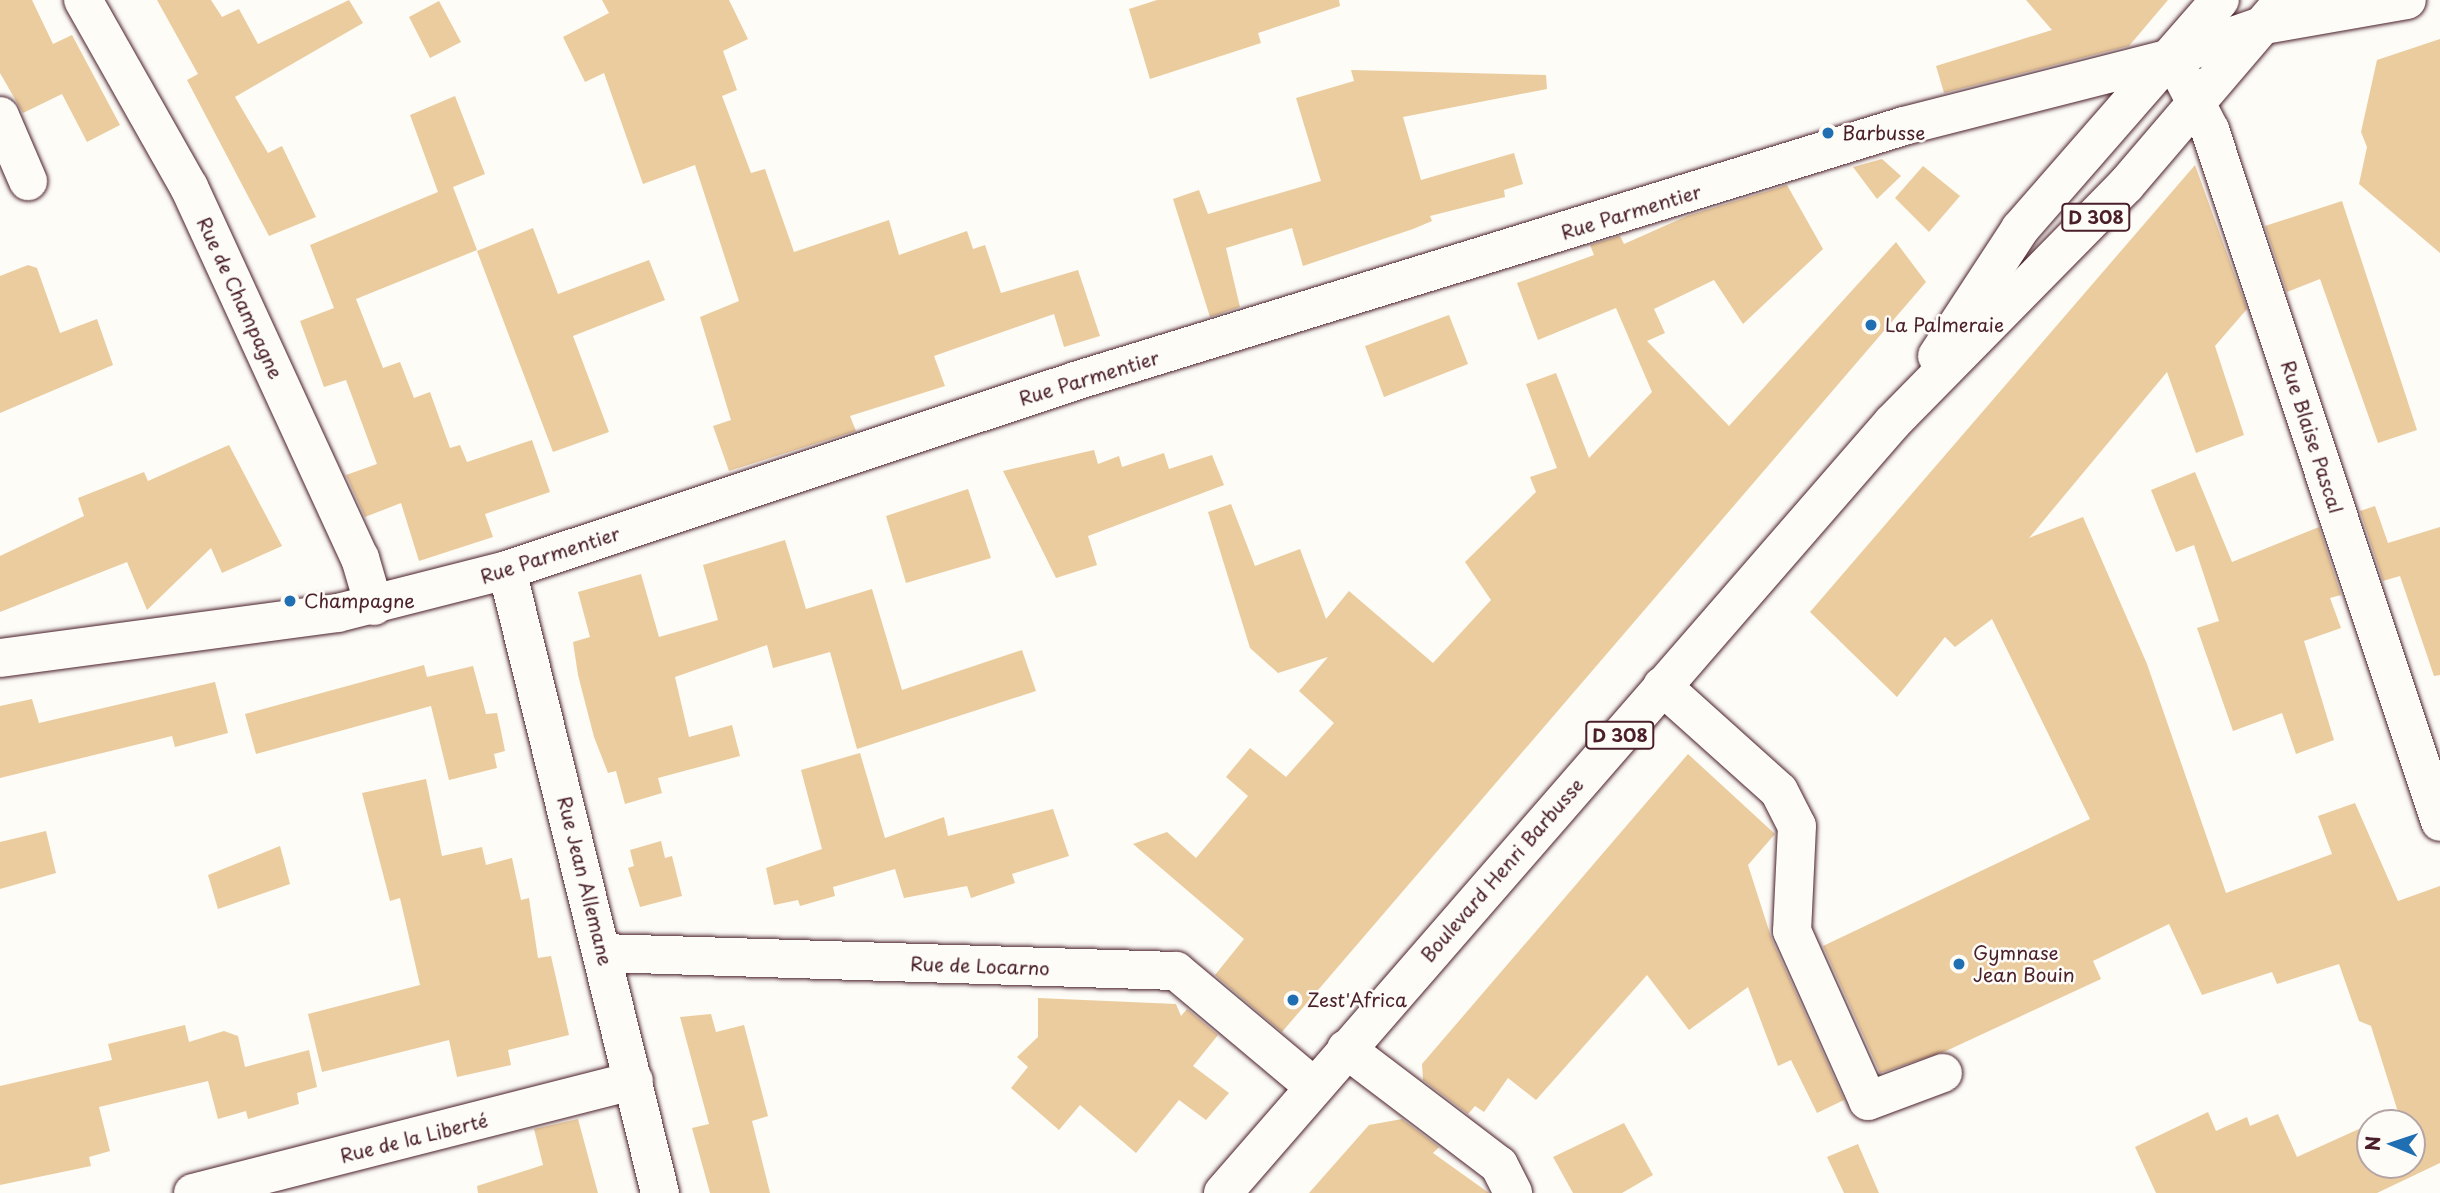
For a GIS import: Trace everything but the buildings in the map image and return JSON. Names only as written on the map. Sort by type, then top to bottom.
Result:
[{"type":"street","name":"Rue de Champagne","points":[[83,0],[189,187],[360,558],[374,606]]},
{"type":"street","name":"Boulevard Henri Barbusse","points":[[1893,422],[2021,229],[2220,0]]},
{"type":"street","name":"Rue Parmentier","points":[[0,658],[374,606],[507,570],[1075,381],[1904,126],[2170,58],[2274,13],[2407,0]]},
{"type":"street","name":"Boulevard Henri Barbusse","points":[[1223,1193],[1893,422],[2201,104],[2274,13]]},
{"type":"street","name":"Rue Blaise Pascal","points":[[2170,58],[2201,104],[2440,822]]},
{"type":"street","points":[[0,116],[28,181]]},
{"type":"street","name":"Rue Jean Allemane","points":[[507,570],[660,1193]]},
{"type":"street","points":[[1662,686],[1779,791],[1797,826],[1792,931],[1868,1101],[1943,1073]]},
{"type":"street","name":"Rue de Locarno","points":[[603,953],[1176,971],[1314,1087]]},
{"type":"street","points":[[1346,1049],[1499,1165],[1513,1193]]},
{"type":"street","name":"Rue de la Liberté","points":[[193,1193],[634,1081]]},
{"type":"place","name":"Barbusse","points":[[1828,133]]},
{"type":"place","name":"La Palmeraie","points":[[1871,325]]},
{"type":"place","name":"Champagne","points":[[290,601]]},
{"type":"place","name":"Gymnase Jean Bouin","points":[[1959,964]]},
{"type":"place","name":"Zest'Africa","points":[[1293,1000]]}]
